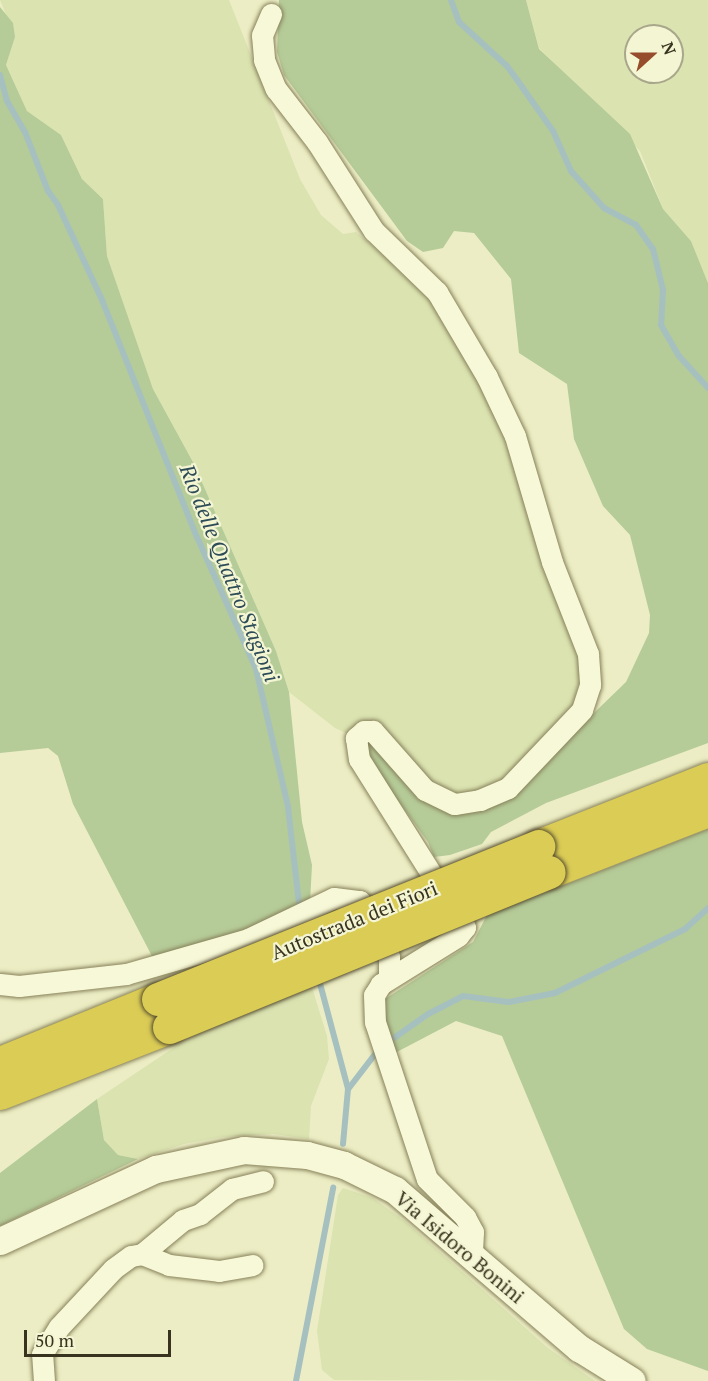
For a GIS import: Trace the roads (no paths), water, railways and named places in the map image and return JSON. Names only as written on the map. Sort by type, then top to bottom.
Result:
[{"type":"highway","name":"Autostrada dei Fiori","points":[[0,1093],[163,1013],[543,859],[708,778]]},
{"type":"highway","name":"Autostrada dei Fiori","points":[[543,859],[708,810]]},
{"type":"highway","name":"Autostrada dei Fiori","points":[[0,1063],[163,1013]]},
{"type":"street","points":[[271,14],[262,35],[264,60],[276,89],[317,142],[374,231],[437,292],[487,377],[515,436],[552,562],[588,654],[590,686],[582,710],[508,788],[480,800],[454,804],[425,790],[373,731],[364,731],[356,738],[359,759],[465,927],[458,936],[389,977],[374,995],[375,1022],[427,1179],[465,1218],[473,1232],[472,1254]]},
{"type":"street","points":[[0,984],[19,986],[126,974],[248,939],[334,898],[360,901],[375,921],[389,956],[389,977]]},
{"type":"street","name":"Via Isidoro Bonini","points":[[0,1241],[156,1169],[244,1150],[281,1150],[344,1165],[395,1190],[579,1348],[632,1381]]},
{"type":"street","points":[[44,1381],[42,1354],[59,1327],[113,1269],[131,1256],[142,1254],[183,1220],[200,1214],[232,1189],[263,1181]]},
{"type":"street","points":[[142,1254],[169,1265],[212,1271],[252,1265]]},
{"type":"waterway","points":[[451,0],[459,22],[507,66],[553,131],[571,171],[604,208],[636,225],[653,249],[663,290],[661,325],[679,356],[708,388]]},
{"type":"waterway","name":"Rio delle Quattro Stagioni","points":[[0,75],[7,101],[25,132],[48,191],[58,205],[102,300],[197,537],[256,669],[288,807],[300,912]]},
{"type":"waterway","points":[[387,1043],[428,1014],[463,996],[509,1002],[555,993],[685,929],[708,908]]},
{"type":"waterway","name":"Rio delle Quattro Stagioni","points":[[318,976],[348,1089],[343,1144]]},
{"type":"waterway","points":[[349,1088],[379,1049]]},
{"type":"waterway","name":"Rio delle Quattro Stagioni","points":[[296,1381],[333,1188]]}]
